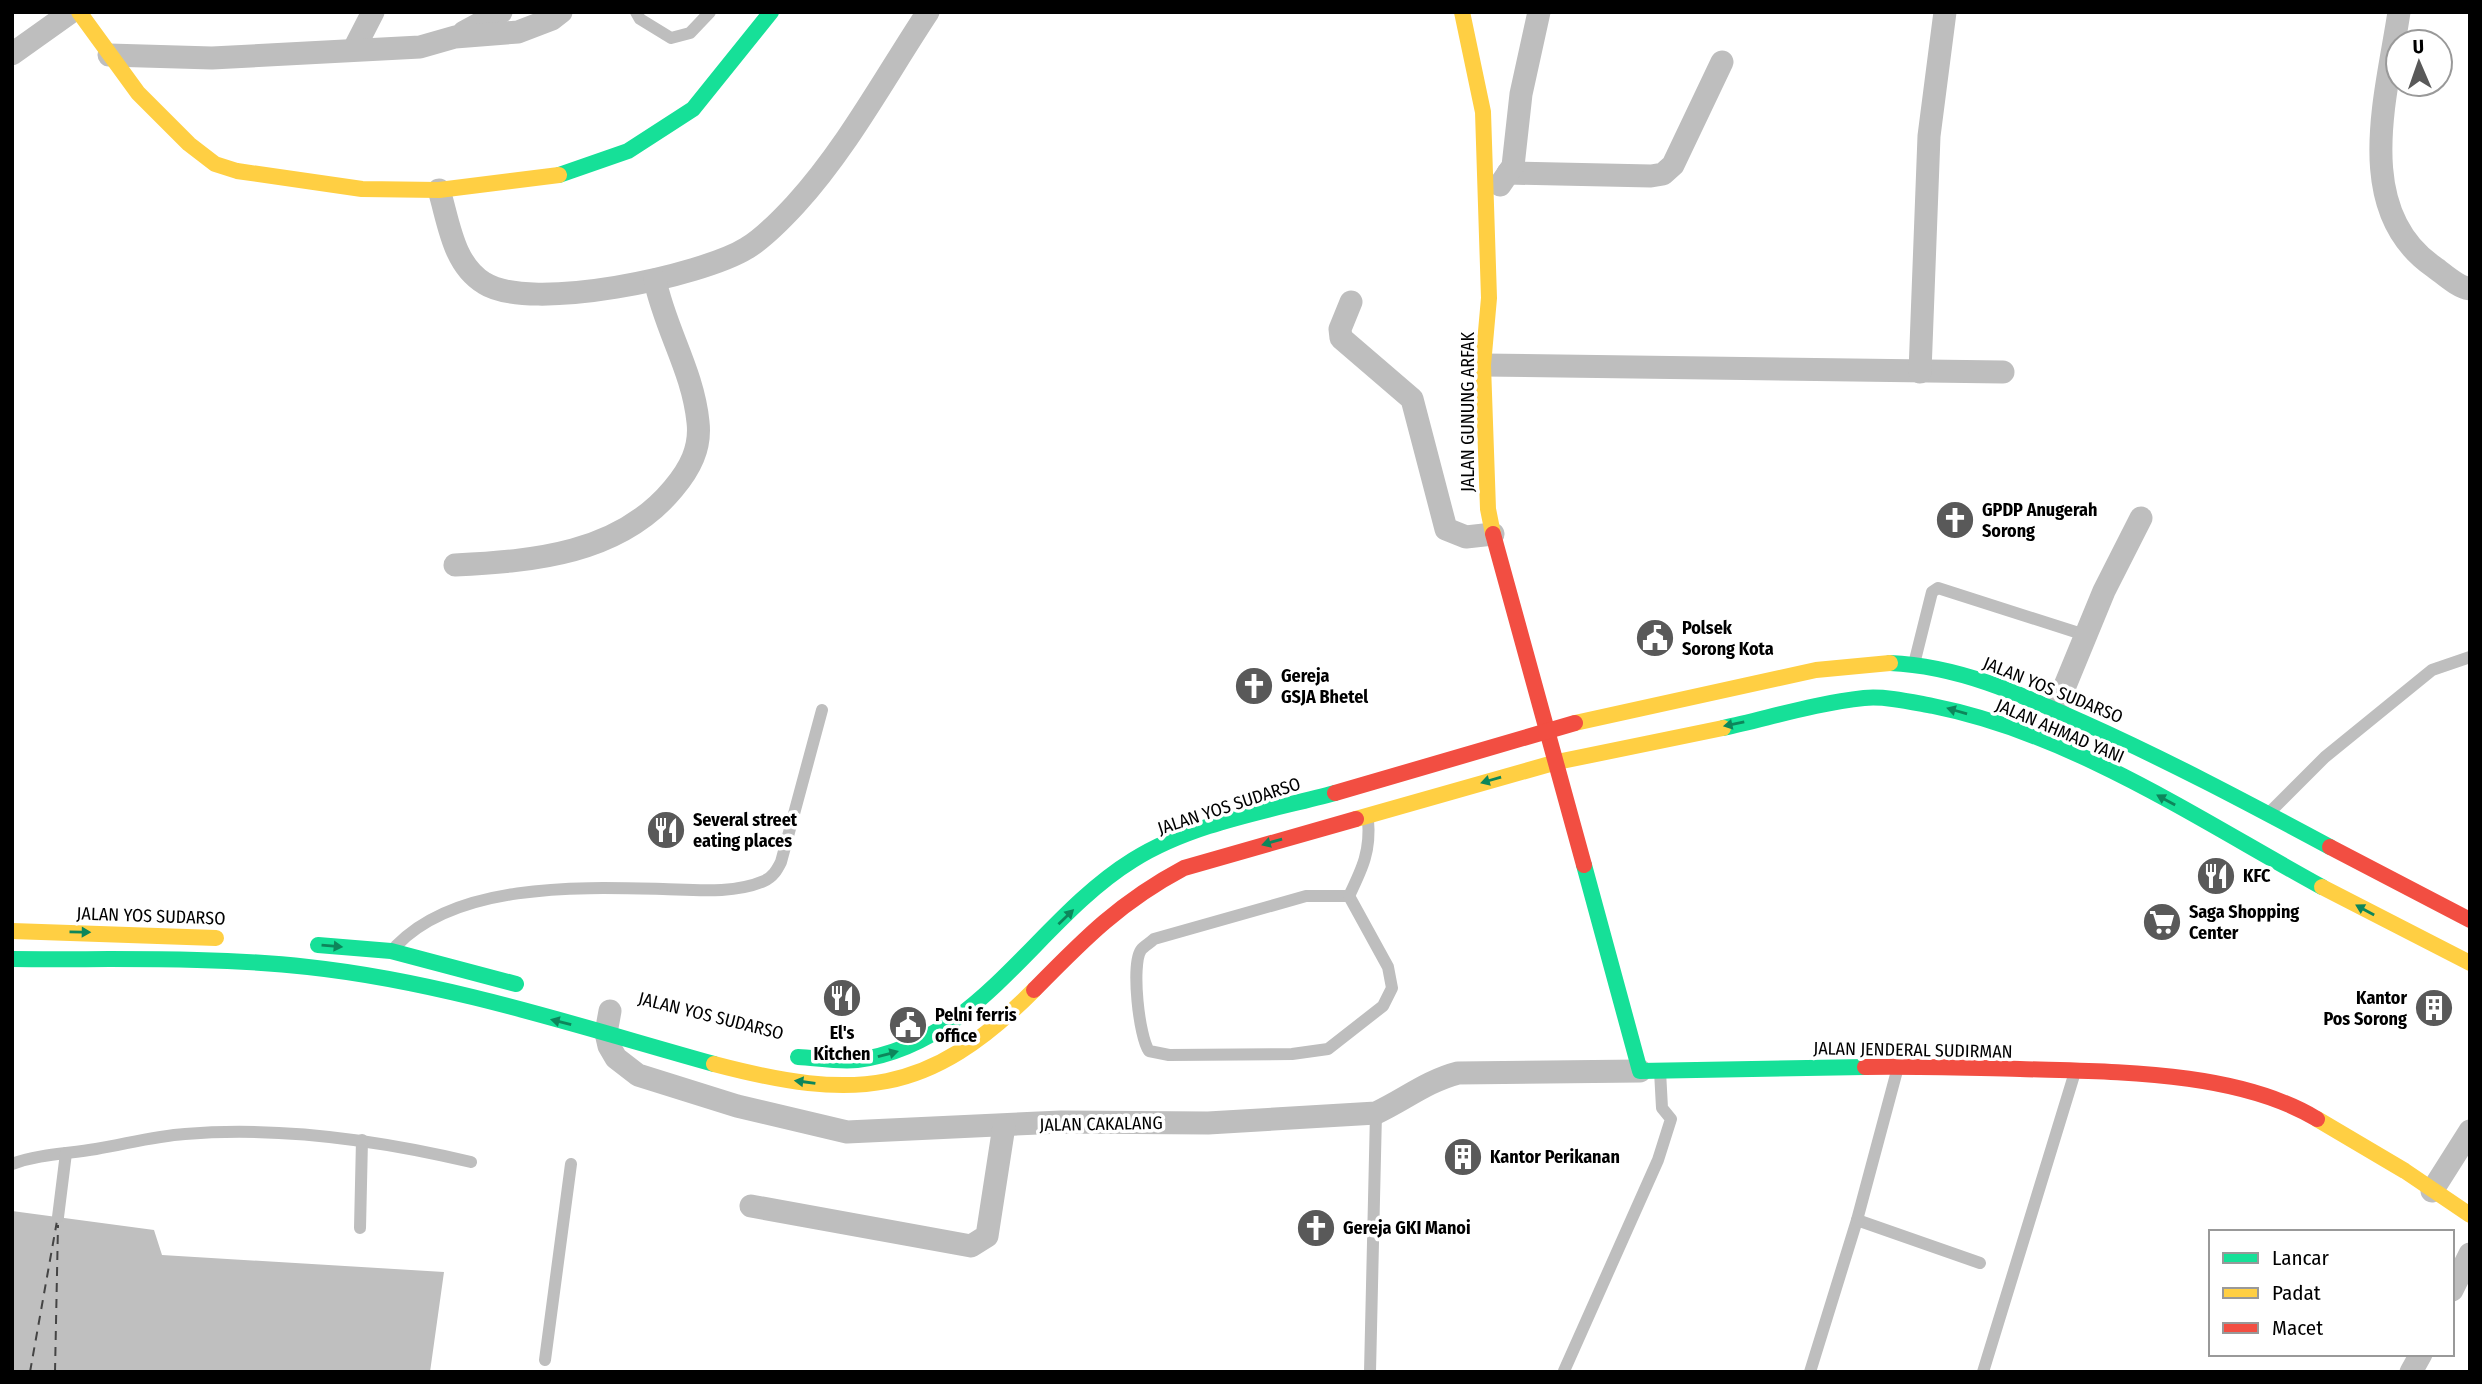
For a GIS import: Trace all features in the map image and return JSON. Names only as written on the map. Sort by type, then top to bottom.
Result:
[{"type":"main road","points":[[79,12],[138,93],[189,144],[215,164],[237,172],[362,189],[439,190],[569,174],[628,151],[692,109],[771,12]]},
{"type":"main road","name":"JALAN GUNUNG ARFAK","points":[[1462,12],[1483,112],[1489,298],[1483,365],[1488,509],[1514,618],[1557,762]]},
{"type":"main road","name":"JALAN YOS SUDARSO","points":[[780,1054],[819,1061],[874,1057],[902,1050],[940,1031],[997,988],[1092,892],[1133,860],[1234,821],[1484,752],[1548,729],[1796,674],[1863,665],[1914,664],[1991,683],[2141,746],[2270,813],[2414,914],[2470,920]]},
{"type":"main road","name":"JALAN AHMAD YANI","points":[[1557,762],[1865,698],[1906,699],[1956,710],[2041,739],[2414,914],[2470,963]]},
{"type":"main road","points":[[12,959],[263,964],[345,972],[609,1017],[717,1065],[806,1083],[858,1086],[908,1079],[947,1062],[1029,997],[1105,920],[1144,889],[1184,869],[1557,762],[1650,1070]]},
{"type":"main road","name":"JALAN YOS SUDARSO","points":[[12,931],[227,938]]},
{"type":"main road","points":[[304,944],[391,951],[538,990]]},
{"type":"main road","name":"JALAN JENDERAL SUDIRMAN","points":[[1650,1070],[1898,1066],[2076,1072],[2209,1082],[2294,1105],[2405,1171],[2470,1215]]},
{"type":"street","points":[[12,54],[71,12]]},
{"type":"street","points":[[354,48],[373,12]]},
{"type":"street","points":[[455,37],[501,12]]},
{"type":"street","points":[[109,55],[212,58],[354,48],[420,47],[455,37],[518,32],[561,12]]},
{"type":"street","points":[[439,190],[460,261],[486,285],[513,292],[549,295],[655,280],[696,270],[748,248],[795,206],[856,124],[928,12]]},
{"type":"street","points":[[1486,200],[1513,166],[1521,93],[1539,12]]},
{"type":"street","points":[[1920,372],[1929,136],[1945,12]]},
{"type":"street","points":[[2399,12],[2382,127],[2381,176],[2389,209],[2392,220],[2424,260],[2470,289]]},
{"type":"street","points":[[1508,173],[1637,176],[1663,174],[1673,166],[1722,62]]},
{"type":"street","points":[[455,565],[514,562],[597,544],[620,532],[663,501],[685,475],[699,444],[699,423],[694,391],[662,313],[655,280]]},
{"type":"street","points":[[1351,302],[1340,329],[1341,338],[1412,399],[1446,529],[1466,537],[1493,534]]},
{"type":"street","points":[[1483,365],[2003,372]]},
{"type":"street","points":[[2054,710],[2085,635],[2141,518]]},
{"type":"street","name":"JALAN CAKALANG","points":[[609,1017],[616,1058],[638,1075],[737,1106],[847,1132],[1061,1122],[1208,1123],[1376,1113],[1436,1078],[1458,1073],[1650,1070]]},
{"type":"street","points":[[751,1206],[971,1246],[987,1236],[1004,1126]]},
{"type":"street","points":[[2432,1191],[2470,1131]]},
{"type":"street","points":[[2454,1286],[2470,1254]]},
{"type":"street","points":[[2411,1372],[2420,1356]]},
{"type":"lane","points":[[636,12],[640,19],[671,38],[690,33],[710,12]]},
{"type":"lane","points":[[1914,664],[1932,592],[1944,588],[2085,635]]},
{"type":"lane","points":[[2270,813],[2325,757],[2432,670],[2470,657]]},
{"type":"lane","points":[[391,951],[411,930],[456,909],[508,895],[603,887],[722,890],[765,880],[774,875],[781,862],[822,710]]},
{"type":"lane","points":[[1349,896],[1366,863],[1370,842],[1367,815]]},
{"type":"lane","points":[[1306,896],[1349,896],[1388,967],[1392,988],[1383,1006],[1353,1033],[1328,1049],[1292,1054],[1169,1055],[1149,1051],[1141,1041],[1137,967],[1140,951],[1154,939],[1306,896]]},
{"type":"lane","points":[[1810,1372],[1857,1220],[1898,1066]]},
{"type":"lane","points":[[1564,1371],[1658,1160],[1671,1119],[1671,1115],[1662,1110],[1650,1070]]},
{"type":"lane","points":[[1983,1372],[2076,1072]]},
{"type":"lane","points":[[1370,1372],[1376,1113]]},
{"type":"lane","points":[[12,1164],[34,1156],[187,1134],[244,1132],[362,1140],[471,1162]]},
{"type":"lane","points":[[360,1228],[362,1140]]},
{"type":"lane","points":[[58,1217],[66,1153]]},
{"type":"lane","points":[[545,1360],[571,1164]]},
{"type":"lane","points":[[1857,1220],[1980,1263]]},
{"type":"shaded area","points":[[12,1211],[154,1230],[162,1255],[444,1272],[430,1372],[12,1372]]},
{"type":"ferry route","points":[[30,1372],[57,1221]]},
{"type":"ferry route","points":[[55,1372],[58,1225]]},
{"type":"traffic: fast","points":[[559,175],[628,151],[693,109],[771,12]]},
{"type":"traffic: fast","points":[[1890,663],[1916,665],[1965,676],[2036,701],[2114,736],[2330,847]]},
{"type":"traffic: fast","points":[[1723,728],[1829,703],[1872,698],[1933,706],[1985,719],[2085,758],[2134,782],[2322,887]]},
{"type":"traffic: fast","points":[[798,1057],[857,1060],[900,1049],[938,1030],[972,1006],[1066,914],[1098,885],[1133,860],[1156,847],[1205,827],[1335,793]]},
{"type":"traffic: fast","points":[[1584,865],[1640,1071],[1865,1067]]},
{"type":"traffic: fast","points":[[318,945],[391,951],[516,984]]},
{"type":"traffic: fast","points":[[12,959],[234,961],[360,974],[513,1007],[714,1064]]},
{"type":"traffic: slow","points":[[79,12],[138,93],[189,144],[215,164],[237,171],[362,189],[439,190],[559,175]]},
{"type":"traffic: slow","points":[[1462,12],[1483,112],[1489,298],[1483,365],[1488,509],[1493,534]]},
{"type":"traffic: slow","points":[[1575,723],[1816,670],[1890,663]]},
{"type":"traffic: slow","points":[[1356,819],[1557,762],[1723,728]]},
{"type":"traffic: slow","points":[[2322,887],[2470,963]]},
{"type":"traffic: slow","points":[[12,931],[216,938]]},
{"type":"traffic: slow","points":[[714,1064],[809,1083],[849,1085],[887,1081],[923,1070],[959,1052],[996,1025],[1034,990]]},
{"type":"traffic: slow","points":[[2317,1119],[2405,1171],[2470,1215]]},
{"type":"traffic: jam","points":[[1493,534],[1584,865]]},
{"type":"traffic: jam","points":[[1335,793],[1575,723]]},
{"type":"traffic: jam","points":[[1034,990],[1122,908],[1184,868],[1356,819]]},
{"type":"traffic: jam","points":[[2330,847],[2470,920]]},
{"type":"traffic: jam","points":[[1865,1067],[2094,1071],[2173,1077],[2212,1082],[2249,1091],[2285,1103],[2317,1119]]},
{"type":"place","name":"GPDP Anugerah Sorong","points":[[1955,520]]},
{"type":"place","name":"Polsek Sorong Kota","points":[[1655,638]]},
{"type":"place","name":"Gereja GSJA Bhetel","points":[[1254,686]]},
{"type":"place","name":"Several street eating places","points":[[666,830]]},
{"type":"place","name":"KFC","points":[[2216,876]]},
{"type":"place","name":"Saga Shopping Center","points":[[2162,922]]},
{"type":"place","name":"El's Kitchen","points":[[842,998]]},
{"type":"place","name":"Kantor Pos Sorong","points":[[2434,1008]]},
{"type":"place","name":"Pelni ferris office","points":[[908,1025]]},
{"type":"place","name":"Kantor Perikanan","points":[[1463,1157]]},
{"type":"place","name":"Gereja GKI Manoi","points":[[1316,1228]]}]
